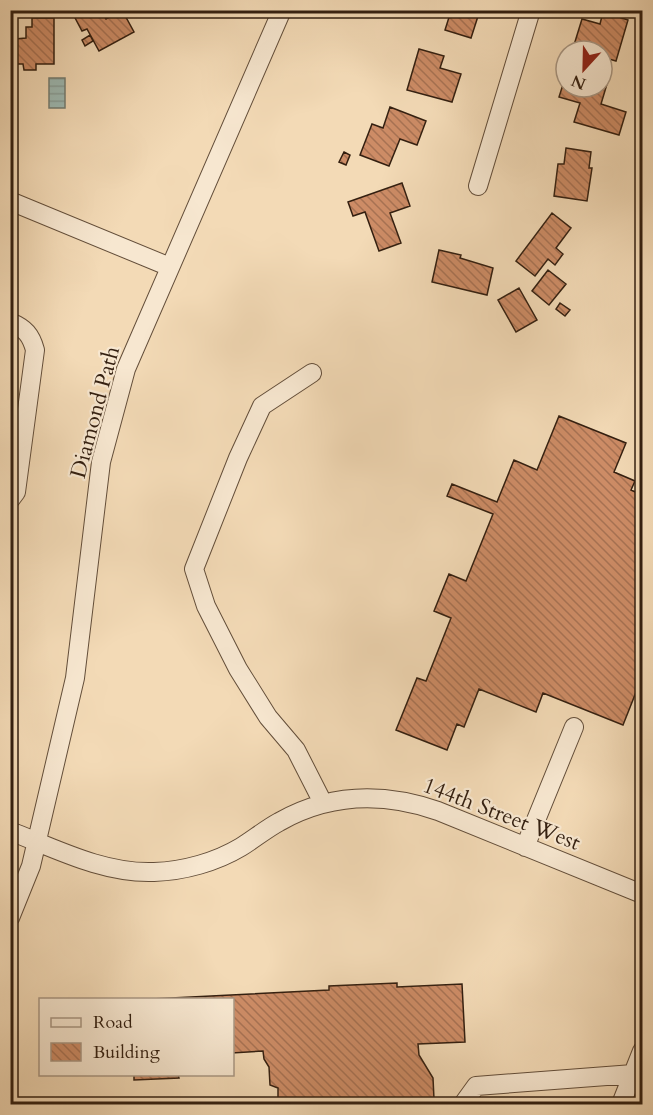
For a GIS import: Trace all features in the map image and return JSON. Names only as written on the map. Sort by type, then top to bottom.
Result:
[{"type":"street","name":"Diamond Path","points":[[10,918],[31,866],[75,678],[100,462],[126,369],[282,10]]},
{"type":"street","points":[[478,186],[531,10]]},
{"type":"street","points":[[10,201],[170,267]]},
{"type":"street","points":[[10,322],[22,327],[32,337],[35,350],[16,492],[10,500]]},
{"type":"street","points":[[312,373],[262,406],[237,458],[194,569],[206,606],[238,669],[268,717],[296,750],[323,803]]},
{"type":"street","points":[[525,847],[574,727]]},
{"type":"street","name":"144th Street West","points":[[10,831],[108,867],[153,872],[177,870],[241,848],[279,822],[323,803],[369,798],[393,799],[416,803],[642,894]]},
{"type":"street","points":[[621,1104],[635,1080],[642,1051]]},
{"type":"street","points":[[464,1104],[476,1086],[635,1080]]},
{"type":"water","points":[[49,78],[65,78],[65,108],[49,108]]},
{"type":"building","points":[[79,10],[100,10],[106,19],[122,10],[134,32],[99,51],[87,29],[82,31],[73,14]]},
{"type":"building","points":[[448,10],[480,10],[471,38],[445,30],[451,11]]},
{"type":"building","points":[[603,12],[628,20],[616,61],[614,60],[614,39],[576,39],[582,19],[600,24]]},
{"type":"building","points":[[32,18],[54,18],[54,64],[36,64],[36,70],[24,70],[23,64],[15,64],[15,39],[26,38],[26,27],[32,27]]},
{"type":"building","points":[[90,35],[93,41],[85,46],[82,40]]},
{"type":"building","points":[[419,49],[444,56],[440,68],[461,74],[452,102],[407,90]]},
{"type":"building","points":[[566,99],[602,99],[601,104],[626,112],[619,135],[574,122],[580,103]]},
{"type":"building","points":[[390,107],[426,121],[417,145],[400,139],[389,166],[360,155],[372,124],[383,128]]},
{"type":"building","points":[[566,148],[591,152],[589,168],[592,168],[587,201],[554,196],[558,164],[564,164]]},
{"type":"building","points":[[344,152],[350,155],[346,165],[339,162]]},
{"type":"building","points":[[402,183],[410,206],[390,213],[401,243],[379,251],[365,212],[353,216],[348,202]]},
{"type":"building","points":[[552,213],[571,228],[556,248],[563,254],[555,265],[548,259],[535,276],[516,261]]},
{"type":"building","points":[[439,250],[461,255],[460,258],[493,268],[487,295],[432,282]]},
{"type":"building","points":[[548,270],[566,284],[549,305],[532,291]]},
{"type":"building","points":[[519,288],[537,320],[516,332],[498,300]]},
{"type":"building","points":[[560,303],[570,310],[565,316],[556,309]]},
{"type":"building","points":[[559,416],[626,443],[614,472],[635,481],[631,490],[642,495],[642,677],[623,725],[543,693],[536,712],[479,689],[464,727],[457,724],[447,750],[396,730],[417,678],[426,681],[451,618],[434,611],[449,574],[466,581],[493,514],[447,496],[452,484],[497,502],[514,460],[537,470]]},
{"type":"building","points":[[397,983],[397,987],[462,984],[465,1042],[418,1044],[419,1055],[433,1078],[434,1099],[432,1104],[278,1104],[278,1088],[270,1085],[269,1067],[264,1059],[263,1051],[234,1053],[234,998],[171,998],[329,990],[329,986]]},
{"type":"building","points":[[134,1076],[178,1076],[179,1078],[134,1080]]}]
